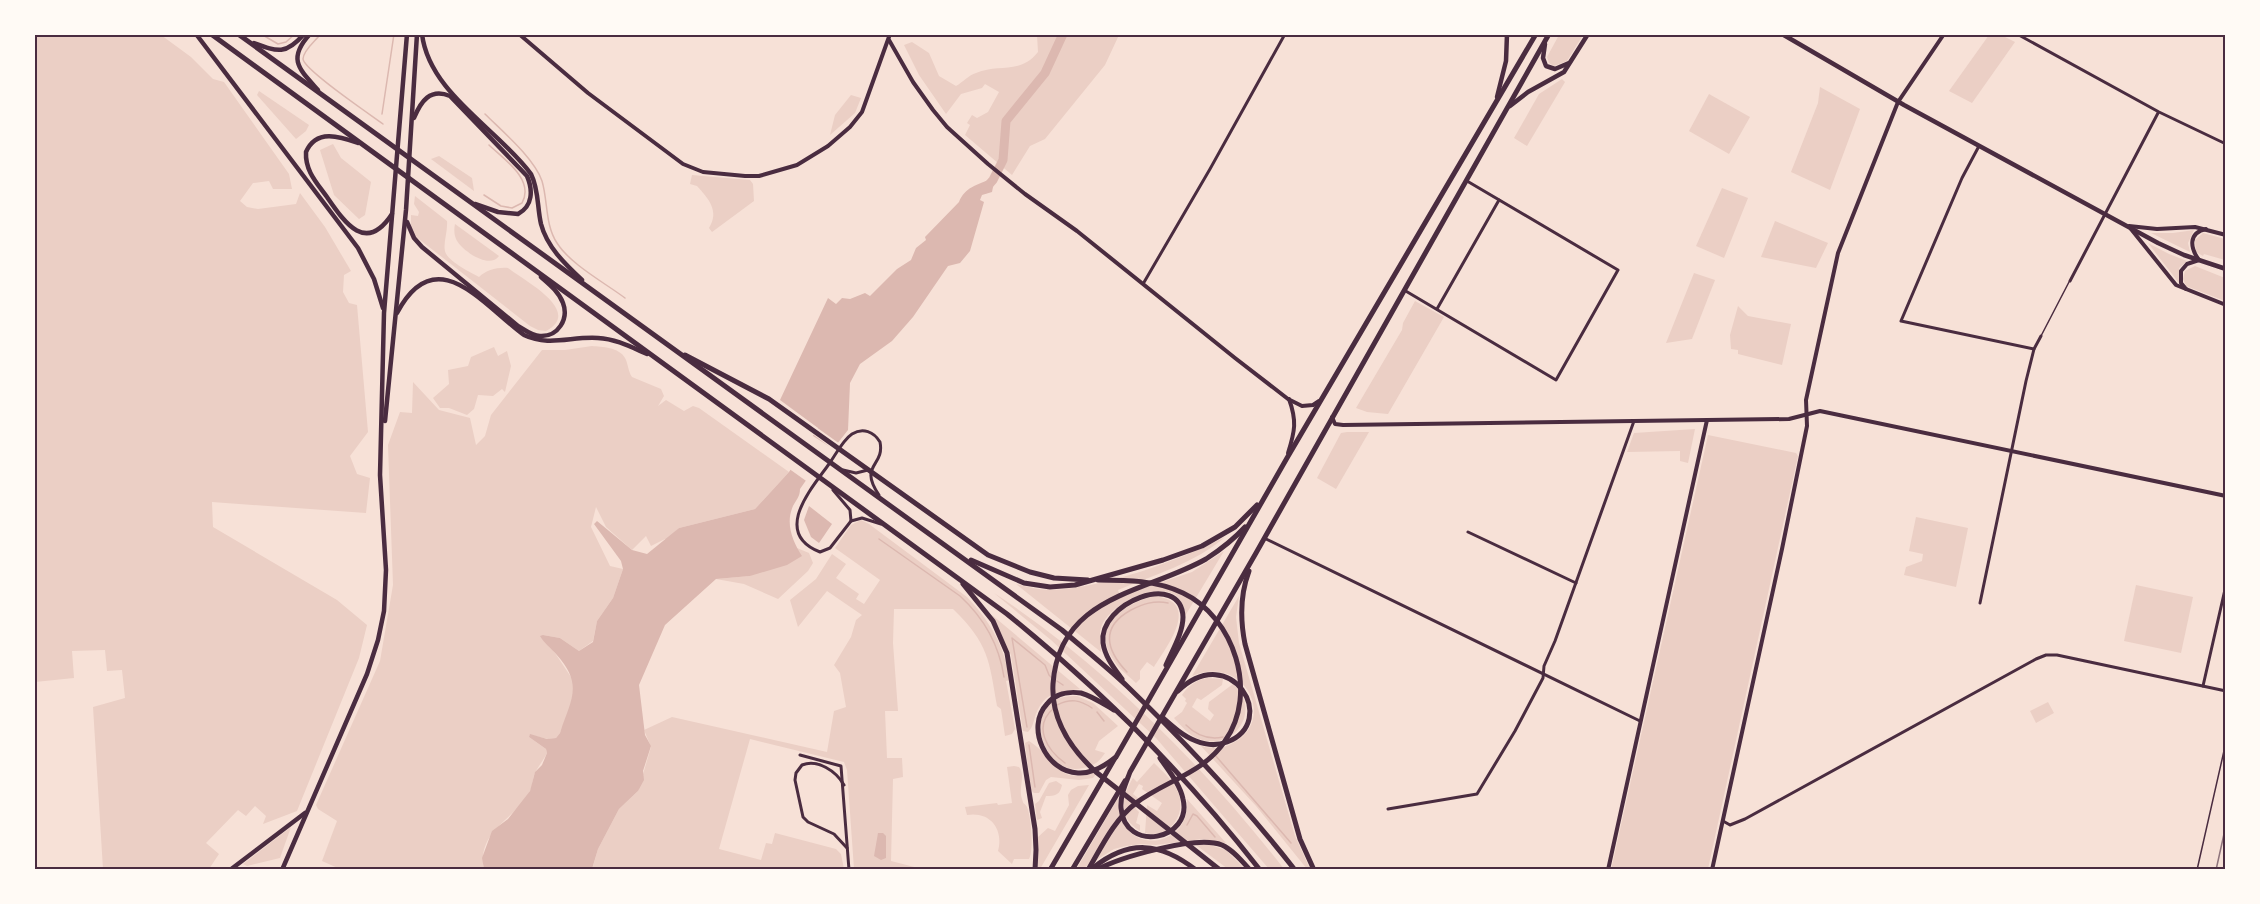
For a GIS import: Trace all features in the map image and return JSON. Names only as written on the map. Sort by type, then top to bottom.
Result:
[{"type":"main road","points":[[195,34],[358,248],[374,279],[384,313]]},
{"type":"main road","points":[[211,34],[954,574],[1047,646],[1151,745],[1214,814],[1260,870]]},
{"type":"main road","points":[[238,34],[1062,630],[1126,686],[1233,795],[1295,870]]},
{"type":"main road","points":[[247,41],[279,51],[290,48],[304,34]]},
{"type":"main road","points":[[310,34],[298,49],[297,61],[304,74],[324,96]]},
{"type":"main road","points":[[282,870],[360,691],[380,631],[386,582],[380,475],[384,313],[406,34]]},
{"type":"main road","points":[[382,442],[406,210],[417,34]]},
{"type":"main road","points":[[422,34],[424,50],[436,76],[531,174],[537,190],[544,234],[558,255],[588,287]]},
{"type":"main road","points":[[1492,110],[1504,75],[1508,34]]},
{"type":"main road","points":[[1522,34],[1529,34]]},
{"type":"main road","points":[[1050,870],[1287,458],[1536,34]]},
{"type":"main road","points":[[1502,115],[1510,105],[1528,92],[1564,72],[1588,34]]},
{"type":"main road","points":[[1782,34],[1898,102],[2158,243],[2226,269]]},
{"type":"main road","points":[[1548,36],[1543,58],[1546,66],[1559,69],[1573,59]]},
{"type":"main road","points":[[1072,870],[1256,554],[1548,36]]},
{"type":"main road","points":[[412,123],[423,100],[435,93],[450,96],[521,169],[530,183],[529,204],[518,214],[498,212],[467,200]]},
{"type":"main road","points":[[365,146],[336,135],[321,137],[311,143],[306,152],[308,170],[345,221],[359,232],[378,231],[393,212]]},
{"type":"main road","points":[[406,210],[409,231],[422,247],[526,332],[540,336],[547,335],[553,333],[562,324],[565,313],[564,305],[556,292],[533,269]]},
{"type":"main road","points":[[396,315],[403,301],[417,286],[434,279],[450,279],[471,292],[533,340],[550,342],[589,338],[607,339],[621,342],[654,357]]},
{"type":"main road","points":[[673,349],[769,399],[988,555],[1030,572],[1054,578],[1132,580],[1160,585],[1193,598],[1221,625],[1232,648],[1240,681],[1238,709],[1228,736],[1200,766],[1146,796],[1128,810],[1111,832],[1092,870]]},
{"type":"main road","points":[[948,548],[1024,583],[1050,587],[1074,585],[1163,560],[1203,546],[1235,527],[1266,495]]},
{"type":"main road","points":[[1220,870],[1086,762],[1072,747],[1060,723],[1053,689],[1061,651],[1072,632],[1084,618],[1119,595],[1206,558],[1235,537],[1254,516]]},
{"type":"main road","points":[[1256,554],[1242,598],[1242,632],[1300,839],[1314,870]]},
{"type":"main road","points":[[954,574],[993,621],[1007,653],[1035,829],[1035,870]]},
{"type":"main road","points":[[1126,686],[1106,655],[1103,639],[1104,628],[1121,608],[1142,597],[1160,593],[1176,601],[1183,617],[1180,631],[1161,678]]},
{"type":"main road","points":[[1147,707],[1188,738],[1203,743],[1214,745],[1226,742],[1245,728],[1250,709],[1248,699],[1238,682],[1227,676],[1204,675],[1177,692]]},
{"type":"main road","points":[[1116,757],[1091,771],[1077,773],[1067,771],[1045,751],[1039,741],[1037,725],[1040,714],[1048,702],[1056,696],[1068,693],[1088,695],[1121,714]]},
{"type":"main road","points":[[1130,772],[1122,795],[1121,807],[1129,827],[1140,835],[1149,837],[1164,835],[1173,830],[1182,816],[1184,799],[1177,784],[1151,745]]},
{"type":"main road","points":[[230,870],[307,811]]},
{"type":"main road","points":[[1092,870],[1133,855],[1207,842],[1224,846],[1250,870]]},
{"type":"main road","points":[[1092,870],[1115,853],[1140,847],[1155,848],[1171,854],[1196,870]]},
{"type":"street","points":[[519,34],[570,78],[683,164],[703,172],[730,176],[759,176],[796,165],[828,146],[857,120],[890,37]]},
{"type":"street","points":[[1143,284],[1285,34]]},
{"type":"street","points":[[1712,870],[1756,676],[1808,422],[1809,413],[1806,400],[1838,253],[1898,102],[1944,34]]},
{"type":"street","points":[[2019,35],[2159,112],[2226,144]]},
{"type":"street","points":[[890,37],[913,82],[933,110],[947,127],[988,164],[1077,231],[1226,352],[1288,399],[1302,406],[1308,406],[1318,402],[1324,396]]},
{"type":"street","points":[[2070,281],[2159,112]]},
{"type":"street","points":[[1979,146],[1962,178],[1901,321],[2034,349]]},
{"type":"street","points":[[1404,290],[1557,380],[1618,270],[1466,180]]},
{"type":"street","points":[[1437,309],[1499,200]]},
{"type":"street","points":[[2128,226],[2157,229],[2195,227],[2226,235]]},
{"type":"street","points":[[2128,226],[2170,280],[2180,288],[2226,304]]},
{"type":"street","points":[[2188,291],[2181,284],[2181,271],[2187,264],[2199,260],[2192,249],[2192,240],[2198,232],[2207,229]]},
{"type":"street","points":[[1980,603],[2034,349],[2041,336]]},
{"type":"street","points":[[1287,458],[1295,425],[1295,416],[1288,399]]},
{"type":"street","points":[[1332,417],[1335,424],[1343,425],[1593,422],[1788,419],[1820,411],[2226,496]]},
{"type":"street","points":[[1608,870],[1710,420]]},
{"type":"street","points":[[1388,809],[1476,794],[1515,731],[1543,678],[1544,666],[1634,421]]},
{"type":"street","points":[[883,501],[869,477],[881,448],[877,436],[864,431],[853,434],[809,491],[798,510],[796,519],[802,540],[820,552],[830,549],[851,521],[862,518],[885,525]]},
{"type":"street","points":[[838,468],[863,472],[872,467]]},
{"type":"street","points":[[828,482],[850,510],[851,521]]},
{"type":"street","points":[[1468,532],[1575,583]]},
{"type":"street","points":[[1264,538],[1640,722]]},
{"type":"street","points":[[2203,687],[2226,585]]},
{"type":"street","points":[[1723,821],[1730,825],[1745,819],[2046,655],[2057,654],[2226,692]]},
{"type":"street","points":[[800,754],[838,764],[842,770],[849,870]]},
{"type":"street","points":[[844,785],[831,769],[802,765],[796,773],[795,780],[803,817],[808,822],[834,834],[847,848]]},
{"type":"lane","points":[[2041,336],[2070,281]]},
{"type":"lane","points":[[2197,870],[2226,742]]},
{"type":"shaded area","points":[[34,35],[161,35],[191,57],[213,79],[224,82],[289,174],[292,189],[273,189],[269,181],[253,183],[240,201],[247,207],[258,209],[296,204],[300,193],[325,227],[351,271],[344,275],[343,292],[349,303],[357,305],[368,432],[350,456],[357,474],[370,478],[366,513],[212,502],[213,527],[337,600],[367,625],[359,658],[297,811],[263,824],[266,816],[255,806],[246,816],[238,810],[206,843],[219,854],[209,869],[103,869],[93,707],[125,698],[122,670],[107,671],[105,650],[72,651],[74,678],[35,682]]},
{"type":"shaded area","points":[[1037,35],[1119,35],[1105,65],[1045,139],[1030,146],[1012,175],[965,135],[970,125],[967,123],[972,115],[977,118],[988,112],[999,92],[985,84],[982,88],[961,94],[946,114],[919,75],[904,45],[912,42],[929,53],[939,76],[956,86],[971,75],[985,70],[1024,64],[1038,52]]},
{"type":"shaded area","points":[[1559,35],[1583,35],[1567,61],[1554,66],[1549,63],[1547,57]]},
{"type":"shaded area","points":[[1989,35],[2001,35],[2015,42],[1972,103],[1949,91]]},
{"type":"shaded area","points":[[1562,79],[1565,82],[1527,146],[1514,138],[1539,94]]},
{"type":"shaded area","points":[[1820,87],[1860,109],[1830,190],[1791,172],[1818,103]]},
{"type":"shaded area","points":[[259,91],[309,125],[306,131],[296,139],[257,95]]},
{"type":"shaded area","points":[[1709,94],[1750,117],[1729,154],[1689,131]]},
{"type":"shaded area","points":[[851,95],[861,98],[855,113],[830,135],[835,115]]},
{"type":"shaded area","points":[[333,144],[341,158],[371,182],[365,215],[359,219],[334,195],[320,150]]},
{"type":"shaded area","points":[[439,156],[472,178],[474,191],[431,159]]},
{"type":"shaded area","points":[[692,175],[750,180],[753,184],[754,201],[712,232],[709,228],[713,210],[705,195],[697,186],[690,184]]},
{"type":"shaded area","points":[[991,179],[994,182],[992,192],[982,195],[980,200],[984,202],[970,251],[960,263],[948,266],[913,317],[892,341],[860,364],[850,383],[848,430],[837,444],[832,443],[800,489],[791,513],[791,532],[802,556],[787,565],[750,576],[716,579],[665,625],[639,685],[645,735],[651,746],[643,771],[644,780],[638,791],[619,809],[598,849],[592,869],[484,869],[482,858],[492,831],[508,819],[530,791],[535,772],[542,765],[547,753],[546,749],[529,737],[530,734],[547,739],[556,738],[560,733],[571,701],[573,692],[570,675],[565,665],[540,636],[560,638],[579,651],[593,642],[597,621],[613,598],[623,569],[621,561],[594,524],[597,521],[632,550],[647,554],[679,528],[755,509],[789,472],[818,428],[780,400],[828,298],[836,304],[842,298],[850,299],[865,293],[870,296],[897,269],[911,260],[916,248],[926,240],[925,237],[965,193],[972,187]]},
{"type":"shaded area","points":[[1722,188],[1748,198],[1724,258],[1696,246]]},
{"type":"shaded area","points":[[415,196],[447,221],[445,251],[450,259],[479,277],[485,272],[508,268],[537,288],[555,305],[558,314],[556,323],[546,331],[530,326],[415,236],[411,228],[411,215],[418,216],[419,212],[414,204]]},
{"type":"shaded area","points":[[1775,221],[1828,243],[1816,268],[1761,257]]},
{"type":"shaded area","points":[[455,224],[499,256],[489,261],[469,253],[456,239]]},
{"type":"shaded area","points":[[2194,230],[2188,243],[2190,252],[2151,233],[2173,233]]},
{"type":"shaded area","points":[[2203,233],[2225,239],[2225,260],[2204,254],[2203,256],[2196,252],[2195,240]]},
{"type":"shaded area","points":[[2148,243],[2187,261],[2179,268],[2179,283]]},
{"type":"shaded area","points":[[2195,266],[2225,278],[2225,301],[2186,286],[2183,279],[2185,271]]},
{"type":"shaded area","points":[[1694,273],[1715,280],[1692,339],[1666,343]]},
{"type":"shaded area","points":[[1415,301],[1444,317],[1388,414],[1367,412],[1356,408],[1402,330],[1403,323]]},
{"type":"shaded area","points":[[1738,306],[1748,316],[1791,324],[1782,365],[1738,354],[1738,350],[1731,349],[1730,335]]},
{"type":"shaded area","points":[[592,346],[610,348],[619,352],[625,358],[632,377],[661,389],[664,396],[658,406],[666,400],[684,411],[693,406],[699,408],[789,472],[755,509],[679,528],[667,540],[651,546],[646,536],[632,550],[606,527],[596,507],[591,527],[610,566],[623,569],[613,598],[597,621],[593,641],[579,651],[560,638],[543,635],[573,680],[574,697],[556,738],[548,739],[530,735],[529,737],[546,749],[547,753],[536,770],[531,789],[523,801],[491,835],[483,856],[484,869],[340,869],[322,861],[337,821],[318,809],[316,805],[380,661],[393,585],[388,445],[400,412],[412,413],[413,382],[439,410],[470,418],[476,445],[485,436],[491,415],[542,350],[565,350]]},
{"type":"shaded area","points":[[494,347],[498,356],[507,351],[511,366],[505,392],[502,389],[493,396],[478,395],[474,409],[467,415],[449,408],[440,408],[433,398],[449,384],[448,370],[468,366],[471,357]]},
{"type":"shaded area","points":[[1695,429],[1688,463],[1680,461],[1680,451],[1627,452],[1634,433]]},
{"type":"shaded area","points":[[1369,432],[1336,489],[1317,478],[1341,433]]},
{"type":"shaded area","points":[[1708,435],[1796,453],[1798,456],[1708,869],[1611,870]]},
{"type":"shaded area","points":[[809,506],[832,524],[819,543],[811,537],[804,520]]},
{"type":"shaded area","points":[[1916,517],[1968,528],[1956,587],[1904,575],[1906,567],[1922,561],[1923,554],[1909,551]]},
{"type":"shaded area","points":[[861,520],[967,597],[995,635],[1004,656],[1010,680],[1006,681],[1015,729],[1012,734],[1005,736],[1001,709],[997,706],[989,664],[981,643],[965,621],[953,609],[894,609],[893,643],[898,711],[885,711],[887,758],[902,758],[903,777],[893,779],[891,861],[922,869],[854,869],[847,770],[844,762],[750,739],[719,849],[761,860],[766,843],[772,844],[775,833],[836,849],[841,854],[844,869],[592,870],[598,849],[619,809],[638,791],[651,747],[644,730],[672,717],[827,752],[834,711],[846,707],[840,673],[834,665],[851,637],[856,620],[862,615],[827,591],[798,627],[790,600],[816,579],[832,554],[846,564],[836,578],[859,594],[856,599],[864,604],[880,580],[835,548],[851,525]]},
{"type":"shaded area","points":[[1225,537],[1187,561],[1118,590],[1120,596],[1192,572],[1224,551],[1185,616],[1181,602],[1173,594],[1161,591],[1133,598],[1109,615],[1102,625],[1101,652],[1016,584],[1053,590],[1095,584],[1187,555]]},
{"type":"shaded area","points":[[797,548],[809,553],[813,563],[808,571],[778,599],[744,584],[716,579],[750,576]]},
{"type":"shaded area","points":[[2136,585],[2193,597],[2181,653],[2124,641]]},
{"type":"shaded area","points":[[994,593],[1075,652],[1150,719],[1220,792],[1284,869],[1269,869],[1156,738],[1051,640]]},
{"type":"shaded area","points":[[1154,596],[1168,600],[1176,606],[1179,615],[1177,625],[1154,667],[1147,662],[1140,671],[1140,679],[1136,683],[1115,663],[1107,647],[1106,636],[1109,626],[1122,610]]},
{"type":"shaded area","points":[[1239,596],[1236,617],[1239,643],[1295,836],[1310,869],[1307,869],[1256,806],[1201,746],[1217,748],[1233,743],[1246,732],[1253,719],[1254,705],[1249,692],[1240,681],[1227,674],[1211,672],[1192,676]]},
{"type":"shaded area","points":[[992,615],[1080,689],[1054,694],[1044,701],[1028,732],[1023,731],[1011,655]]},
{"type":"shaded area","points":[[1207,678],[1223,679],[1222,685],[1201,700],[1197,698],[1192,707],[1210,721],[1214,715],[1208,709],[1209,702],[1233,684],[1242,694],[1245,705],[1245,716],[1240,726],[1223,740],[1199,739],[1189,733],[1174,718],[1182,712],[1187,703],[1182,695],[1184,692],[1196,682]]},
{"type":"shaded area","points":[[1077,696],[1093,703],[1118,726],[1099,741],[1095,750],[1105,753],[1098,761],[1083,768],[1068,768],[1056,761],[1047,749],[1041,735],[1041,720],[1046,708],[1058,699]]},
{"type":"shaded area","points":[[2048,702],[2054,713],[2036,723],[2030,711]]},
{"type":"shaded area","points":[[1029,741],[1064,773],[1081,775],[1094,772],[1096,774],[1093,778],[1079,780],[1051,777],[1046,780],[1039,793],[1034,793],[1031,790],[1025,743]]},
{"type":"shaded area","points":[[1154,763],[1178,792],[1180,809],[1174,823],[1169,828],[1154,834],[1145,833],[1147,805],[1157,811],[1162,803],[1142,789],[1143,786],[1139,784],[1133,794],[1138,798],[1136,809],[1139,812],[1136,823],[1140,825],[1140,831],[1128,820],[1124,800],[1133,778],[1137,782]]},
{"type":"shaded area","points":[[1007,767],[1019,767],[1022,774],[1021,795],[1028,811],[1032,841],[1029,859],[1014,859],[1012,864],[998,851],[999,836],[993,823],[982,816],[967,815],[965,807],[1012,803]]},
{"type":"shaded area","points":[[1056,781],[1062,785],[1060,791],[1046,796],[1040,812],[1042,818],[1037,820],[1035,804],[1049,783]]},
{"type":"shaded area","points":[[1089,785],[1040,869],[1037,870],[1038,837],[1048,828],[1055,831],[1069,805],[1068,795],[1071,790],[1078,786]]},
{"type":"shaded area","points":[[1118,798],[1121,818],[1130,832],[1141,839],[1155,840],[1168,837],[1179,828],[1186,816],[1187,799],[1226,843],[1202,839],[1126,846],[1114,849],[1082,869],[1076,870]]},
{"type":"shaded area","points":[[291,827],[280,858],[247,866],[243,864]]},
{"type":"shaded area","points":[[878,833],[886,836],[886,858],[881,860],[874,856]]},
{"type":"shaded area","points":[[1207,844],[1226,850],[1245,869],[1228,869],[1196,845]]},
{"type":"pier","points":[[777,399],[840,444],[834,446],[809,483],[788,468],[810,434],[830,447],[811,433],[814,428]]},
{"type":"waterway","points":[[261,34],[278,44],[286,42],[295,34]]},
{"type":"waterway","points":[[382,114],[394,34]]},
{"type":"waterway","points":[[985,189],[993,180],[1003,160],[1006,121],[1045,73],[1063,34]]},
{"type":"waterway","points":[[319,36],[305,53],[303,59],[306,65],[383,124]]},
{"type":"waterway","points":[[485,114],[517,145],[538,172],[544,189],[550,229],[563,251],[579,266],[625,298]]},
{"type":"waterway","points":[[484,195],[501,206],[512,208],[522,203],[525,194],[521,178],[516,171],[489,145]]},
{"type":"waterway","points":[[879,539],[969,604],[989,632],[1002,665],[1004,677]]},
{"type":"waterway","points":[[1127,672],[1111,647],[1111,631],[1114,624],[1131,610],[1140,606],[1153,602],[1168,603]]},
{"type":"waterway","points":[[1027,727],[1012,638],[1045,665],[1053,679]]},
{"type":"waterway","points":[[1057,681],[1063,685]]},
{"type":"waterway","points":[[1057,705],[1075,701],[1092,708]]},
{"type":"waterway","points":[[1054,708],[1044,722],[1044,737],[1058,758],[1065,763]]},
{"type":"waterway","points":[[1097,712],[1104,721]]},
{"type":"waterway","points":[[1186,725],[1203,736],[1223,737]]},
{"type":"waterway","points":[[1029,745],[1035,787]]},
{"type":"waterway","points":[[1215,755],[1291,843]]},
{"type":"waterway","points":[[1187,825],[1193,814],[1215,837]]},
{"type":"railway","points":[[2216,870],[2226,825]]}]
